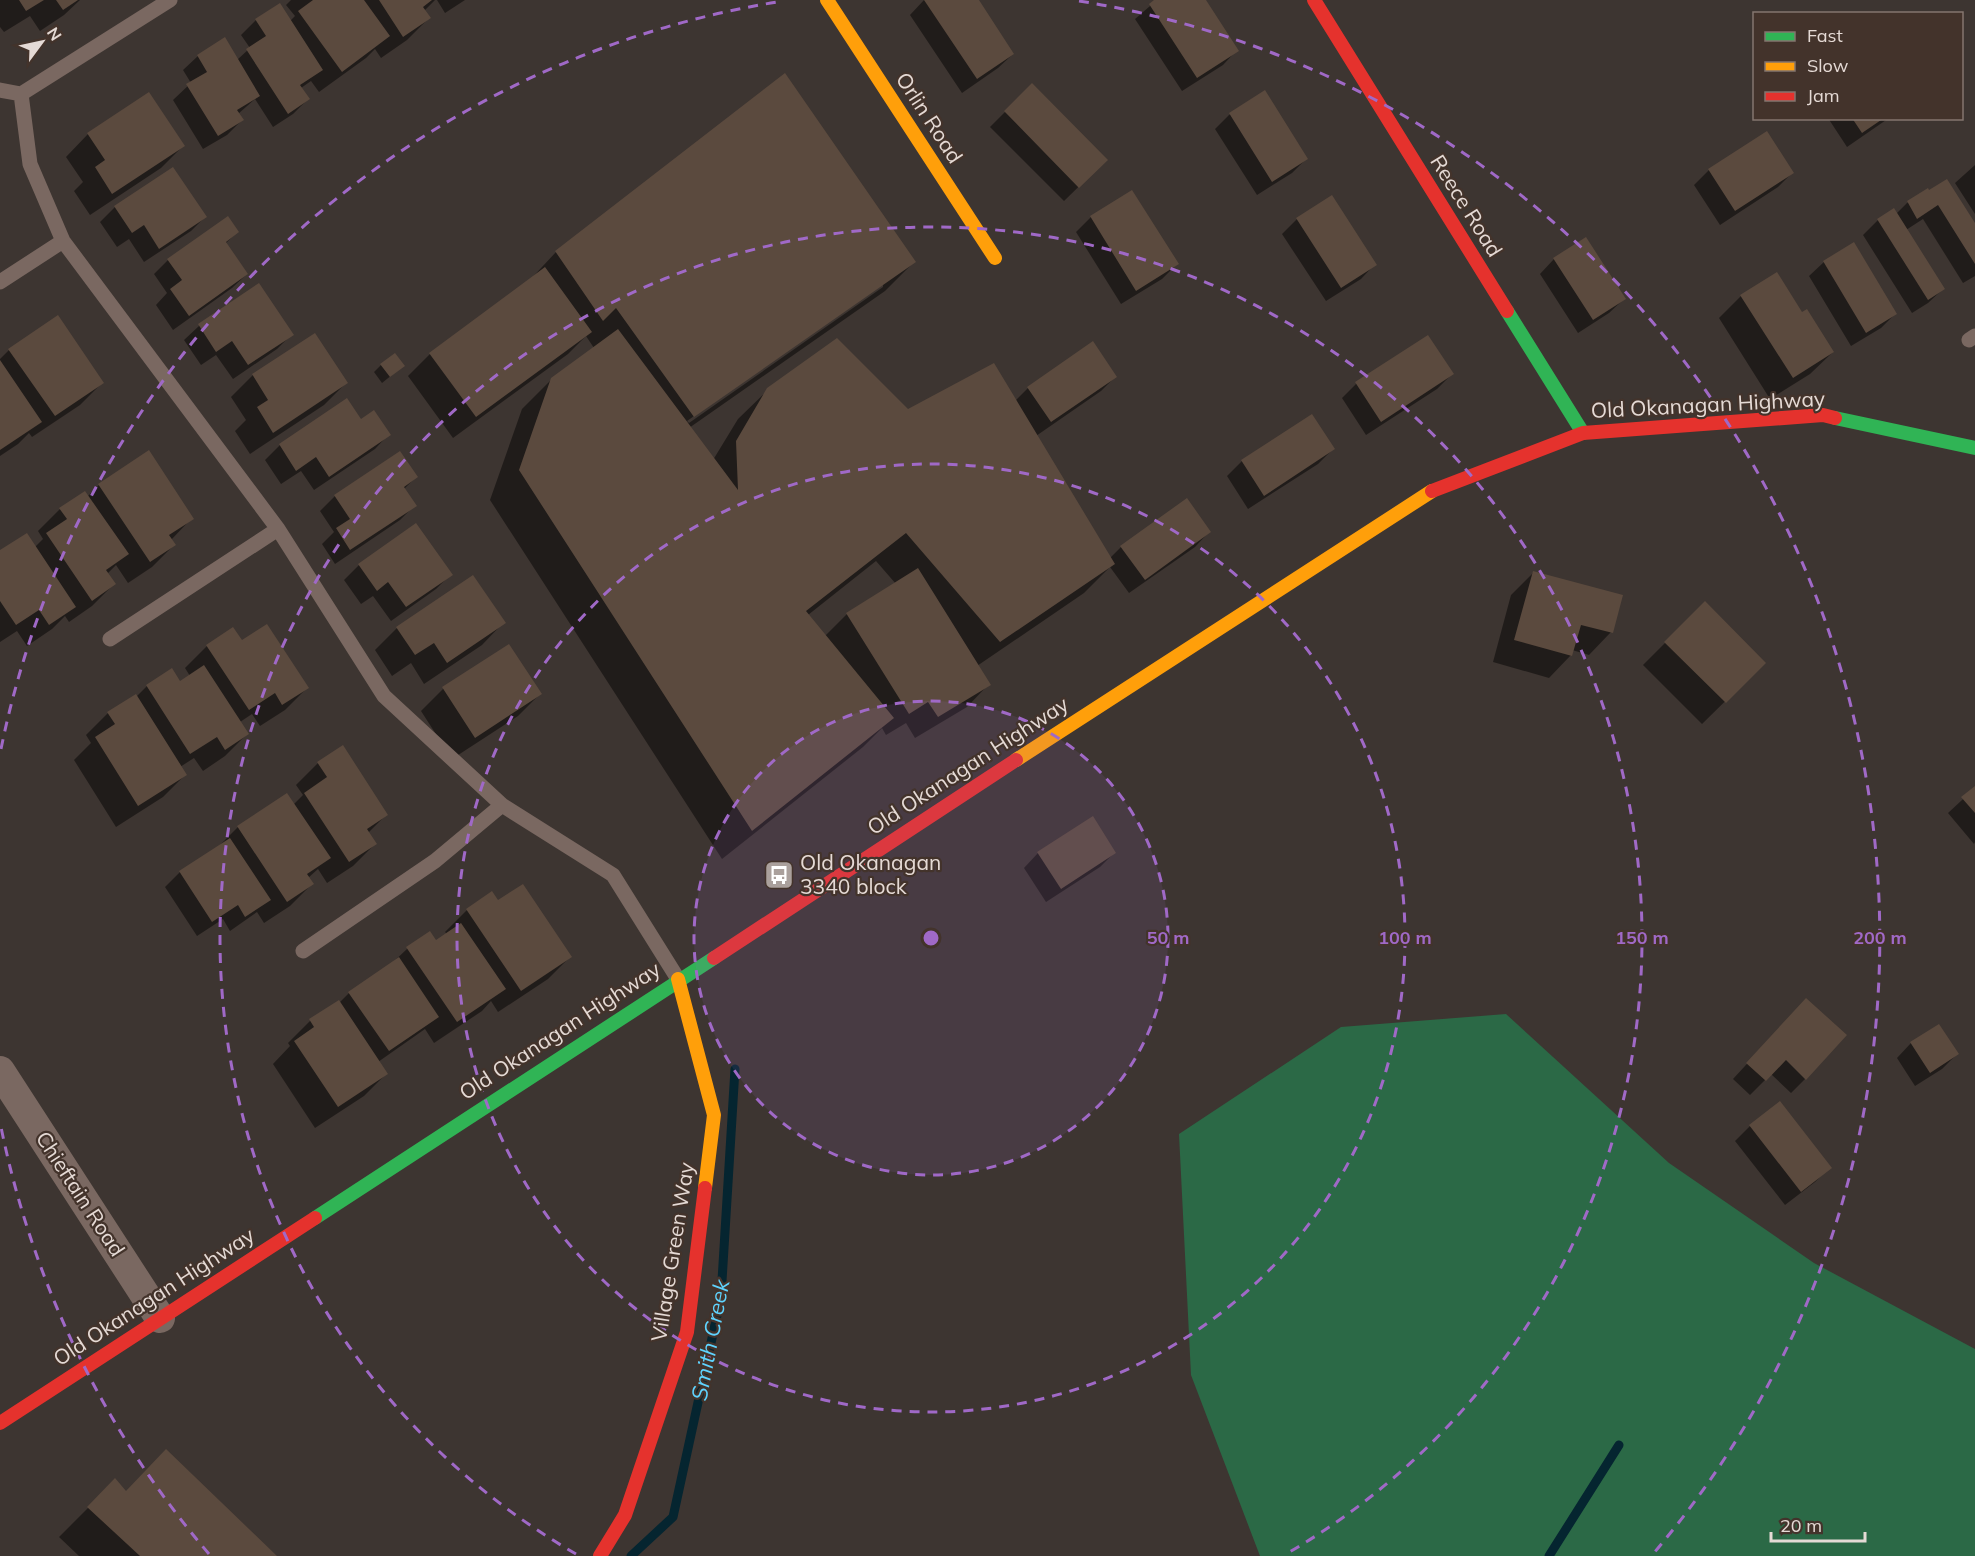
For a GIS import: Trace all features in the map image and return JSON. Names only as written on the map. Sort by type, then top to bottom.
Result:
[{"type":"main road","name":"Orlin Road","points":[[827,0],[995,258]]},
{"type":"main road","name":"Reece Road","points":[[1314,0],[1583,433]]},
{"type":"main road","name":"Old Okanagan Highway","points":[[0,1423],[1428,492],[1583,433],[1822,415],[1975,448]]},
{"type":"main road","name":"Village Green Way","points":[[600,1556],[625,1515],[687,1332],[714,1115],[678,979]]},
{"type":"street","name":"Chieftain Road","points":[[0,1071],[160,1318]]},
{"type":"lane","points":[[0,90],[21,94],[170,0]]},
{"type":"lane","points":[[21,94],[30,164],[63,241],[278,529],[384,696],[502,805],[613,875],[678,979]]},
{"type":"lane","points":[[0,282],[63,241]]},
{"type":"lane","points":[[110,639],[278,529]]},
{"type":"lane","points":[[303,951],[435,861],[502,805]]},
{"type":"green space","points":[[1506,1014],[1669,1163],[1814,1263],[1975,1349],[1975,1556],[1260,1556],[1191,1375],[1179,1134],[1341,1027]]},
{"type":"building","points":[[19,0],[44,0],[26,11]]},
{"type":"building","points":[[56,0],[78,0],[63,10]]},
{"type":"building","points":[[313,0],[364,0],[390,36],[342,72],[298,11]]},
{"type":"building","points":[[379,0],[432,0],[423,7],[431,18],[403,37]]},
{"type":"building","points":[[924,0],[979,0],[1014,54],[977,79]]},
{"type":"building","points":[[1154,0],[1206,0],[1239,51],[1197,78],[1149,4]]},
{"type":"building","points":[[280,3],[323,70],[300,85],[310,99],[288,114],[246,49],[266,36],[255,19]]},
{"type":"building","points":[[225,37],[260,96],[237,110],[244,120],[218,136],[186,84],[207,72],[197,55]]},
{"type":"building","points":[[785,73],[916,262],[694,417],[616,308],[603,321],[555,251]]},
{"type":"building","points":[[1032,83],[1108,160],[1079,188],[1004,111]]},
{"type":"building","points":[[1265,90],[1308,159],[1272,182],[1229,113]]},
{"type":"building","points":[[149,92],[185,146],[112,194],[95,167],[105,160],[87,133]]},
{"type":"building","points":[[1853,120],[1881,120],[1862,133]]},
{"type":"building","points":[[1767,131],[1794,173],[1735,211],[1708,169]]},
{"type":"building","points":[[173,167],[207,217],[159,249],[144,225],[132,233],[114,206]]},
{"type":"building","points":[[1947,179],[1975,223],[1975,264],[1938,205],[1917,219],[1907,201]]},
{"type":"building","points":[[1132,190],[1179,264],[1136,291],[1090,216]]},
{"type":"building","points":[[1332,195],[1377,265],[1341,288],[1296,218]]},
{"type":"building","points":[[1894,208],[1945,289],[1928,300],[1877,219]]},
{"type":"building","points":[[228,216],[239,232],[226,242],[248,274],[189,316],[170,289],[182,280],[167,259]]},
{"type":"building","points":[[1586,237],[1626,299],[1593,320],[1553,258]]},
{"type":"building","points":[[1854,242],[1897,314],[1866,333],[1823,261]]},
{"type":"building","points":[[545,267],[592,332],[476,417],[429,353]]},
{"type":"building","points":[[1777,272],[1802,312],[1807,309],[1834,352],[1793,378],[1740,295]]},
{"type":"building","points":[[259,283],[294,335],[248,365],[232,341],[216,352],[198,324]]},
{"type":"building","points":[[58,315],[104,383],[55,416],[8,349]]},
{"type":"building","points":[[618,329],[738,490],[736,441],[767,388],[837,338],[908,409],[994,363],[1115,564],[1000,642],[906,533],[806,611],[894,718],[752,831],[519,470],[551,378]]},
{"type":"building","points":[[315,333],[348,383],[273,433],[257,407],[268,400],[252,374]]},
{"type":"building","points":[[1428,335],[1454,374],[1381,422],[1355,382]]},
{"type":"building","points":[[1093,341],[1117,377],[1051,422],[1027,387]]},
{"type":"building","points":[[395,353],[405,366],[390,377],[380,364]]},
{"type":"building","points":[[0,360],[42,422],[0,450]]},
{"type":"building","points":[[347,398],[361,419],[374,410],[391,435],[329,477],[316,457],[296,471],[279,444]]},
{"type":"building","points":[[1312,414],[1335,449],[1264,496],[1241,460]]},
{"type":"building","points":[[149,450],[194,519],[169,535],[176,545],[150,562],[98,484]]},
{"type":"building","points":[[400,451],[418,477],[404,487],[417,506],[350,550],[336,528],[350,519],[334,495]]},
{"type":"building","points":[[85,491],[129,554],[106,570],[116,584],[92,601],[46,533],[67,519],[59,508]]},
{"type":"building","points":[[1187,498],[1211,532],[1145,580],[1120,546]]},
{"type":"building","points":[[416,523],[453,575],[406,607],[388,582],[377,591],[358,564]]},
{"type":"building","points":[[27,533],[76,607],[49,625],[39,610],[16,625],[0,601],[0,550]]},
{"type":"building","points":[[918,568],[991,685],[938,717],[928,702],[909,714],[846,613]]},
{"type":"building","points":[[1533,571],[1623,595],[1613,633],[1581,625],[1572,656],[1514,640]]},
{"type":"building","points":[[473,575],[506,623],[447,663],[434,643],[415,655],[396,627]]},
{"type":"building","points":[[1705,601],[1766,663],[1726,703],[1664,642]]},
{"type":"building","points":[[267,624],[309,688],[282,705],[275,693],[249,710],[206,645],[233,627],[242,640]]},
{"type":"building","points":[[509,644],[542,694],[475,738],[442,687]]},
{"type":"building","points":[[204,665],[249,734],[225,750],[217,737],[190,754],[146,685],[172,668],[180,681]]},
{"type":"building","points":[[136,694],[187,775],[138,806],[95,737],[115,724],[107,712]]},
{"type":"building","points":[[343,745],[388,815],[367,829],[377,844],[349,862],[304,793],[327,777],[317,762]]},
{"type":"building","points":[[1975,786],[1975,813],[1961,797]]},
{"type":"building","points":[[287,793],[331,858],[307,874],[314,884],[287,902],[237,826]]},
{"type":"building","points":[[1093,816],[1116,853],[1061,889],[1037,852]]},
{"type":"building","points":[[230,838],[271,900],[245,917],[238,905],[212,922],[179,871]]},
{"type":"building","points":[[523,884],[572,957],[521,991],[466,909],[492,891],[498,900]]},
{"type":"building","points":[[461,923],[506,989],[457,1022],[406,947],[430,931],[436,940]]},
{"type":"building","points":[[399,957],[439,1017],[389,1051],[348,992]]},
{"type":"building","points":[[1806,998],[1847,1035],[1806,1080],[1786,1060],[1766,1081],[1746,1063]]},
{"type":"building","points":[[339,1000],[388,1074],[338,1107],[294,1041],[314,1027],[309,1019]]},
{"type":"building","points":[[1939,1024],[1959,1054],[1930,1073],[1910,1042]]},
{"type":"building","points":[[1780,1101],[1832,1168],[1801,1192],[1749,1125]]},
{"type":"building","points":[[166,1449],[277,1556],[140,1556],[87,1507],[115,1478],[126,1491]]},
{"type":"waterway","name":"Smith Creek","points":[[631,1556],[673,1517],[721,1297],[735,1069]]},
{"type":"waterway","points":[[1549,1556],[1619,1445]]},
{"type":"traffic: fast","points":[[1507,311],[1583,433]]},
{"type":"traffic: fast","points":[[1835,418],[1975,448]]},
{"type":"traffic: fast","points":[[315,1218],[714,958]]},
{"type":"traffic: slow","points":[[827,0],[995,258]]},
{"type":"traffic: slow","points":[[1016,760],[1432,491]]},
{"type":"traffic: slow","points":[[678,979],[714,1115],[705,1188]]},
{"type":"traffic: jam","points":[[1314,0],[1507,311]]},
{"type":"traffic: jam","points":[[1432,491],[1583,433],[1823,415],[1835,418]]},
{"type":"traffic: jam","points":[[714,958],[1016,760]]},
{"type":"traffic: jam","points":[[600,1556],[625,1515],[687,1332],[705,1188]]},
{"type":"traffic: jam","points":[[0,1423],[315,1218]]},
{"type":"place","name":"Old Okanagan 3340 block","points":[[779,875]]}]
